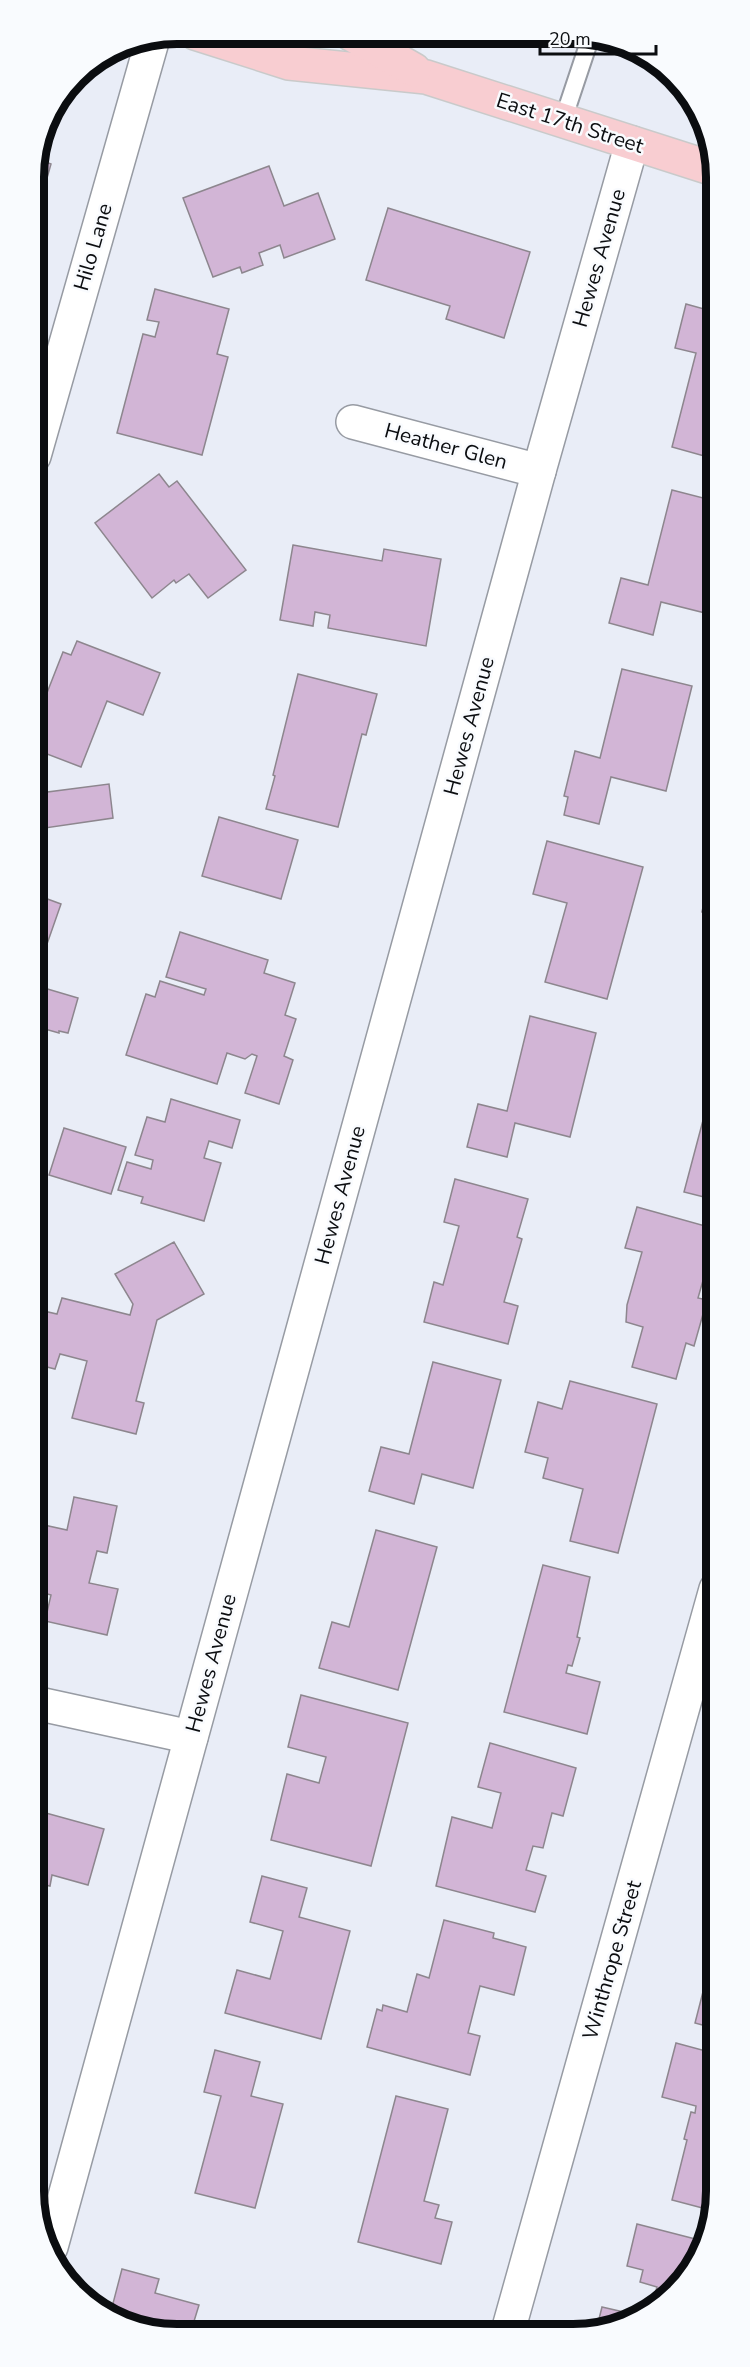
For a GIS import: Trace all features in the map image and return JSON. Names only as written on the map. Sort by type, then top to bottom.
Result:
[{"type":"main road","name":"East 17th Street","points":[[229,44],[289,63],[426,77],[706,167]]},
{"type":"main road","name":"East 17th Street","points":[[368,44],[426,77]]},
{"type":"street","name":"Hilo Lane","points":[[44,421],[151,46]]},
{"type":"street","name":"Hewes Avenue","points":[[51,2233],[191,1737],[539,471],[632,143]]},
{"type":"street","name":"Heather Glen","points":[[352,422],[539,471]]},
{"type":"street","name":"Winthrope Street","points":[[510,2324],[706,1625]]},
{"type":"street","points":[[44,1705],[191,1737]]},
{"type":"lane","points":[[563,120],[588,45]]},
{"type":"building","points":[[45,162],[51,164],[44,189]]},
{"type":"building","points":[[269,166],[284,206],[318,193],[335,239],[284,258],[280,245],[259,253],[263,265],[242,273],[240,267],[213,277],[183,198]]},
{"type":"building","points":[[388,208],[530,252],[504,338],[446,319],[450,306],[366,280]]},
{"type":"building","points":[[155,289],[229,309],[217,354],[228,357],[202,455],[117,433],[143,334],[155,337],[159,322],[147,320]]},
{"type":"building","points":[[686,304],[706,310],[706,456],[672,447],[696,353],[675,348]]},
{"type":"building","points":[[159,474],[169,487],[177,481],[246,570],[208,598],[189,574],[176,583],[174,580],[152,598],[95,523]]},
{"type":"building","points":[[672,490],[706,499],[706,613],[661,602],[653,635],[609,623],[621,578],[648,585]]},
{"type":"building","points":[[293,545],[382,561],[384,549],[441,559],[426,646],[328,628],[330,615],[315,612],[313,626],[280,620]]},
{"type":"building","points":[[77,641],[160,673],[143,715],[107,701],[81,767],[44,753],[44,700],[63,652],[71,655]]},
{"type":"building","points":[[622,669],[692,686],[666,791],[611,777],[599,824],[564,815],[568,797],[564,796],[575,751],[600,758]]},
{"type":"building","points":[[298,674],[377,694],[366,735],[362,734],[338,827],[266,809]]},
{"type":"building","points":[[109,784],[113,818],[45,828],[44,792]]},
{"type":"building","points":[[219,817],[298,840],[281,899],[202,876]]},
{"type":"building","points":[[547,841],[643,867],[607,999],[545,982],[567,903],[533,894]]},
{"type":"building","points":[[706,894],[706,913],[702,912]]},
{"type":"building","points":[[44,898],[61,904],[47,944],[44,943]]},
{"type":"building","points":[[180,932],[268,960],[264,973],[295,983],[285,1015],[296,1019],[284,1056],[293,1060],[279,1104],[245,1093],[257,1056],[252,1054],[245,1059],[227,1053],[217,1084],[126,1055],[146,994],[155,997],[160,981],[204,995],[206,989],[166,977]]},
{"type":"building","points":[[44,988],[78,998],[68,1033],[59,1031],[59,1033],[44,1029]]},
{"type":"building","points":[[530,1016],[596,1033],[570,1137],[515,1123],[507,1157],[467,1147],[478,1104],[507,1111]]},
{"type":"building","points":[[171,1099],[240,1120],[232,1148],[209,1141],[204,1158],[221,1163],[204,1221],[141,1203],[143,1197],[118,1190],[127,1162],[151,1169],[153,1160],[135,1155],[147,1117],[165,1122]]},
{"type":"building","points":[[706,1109],[706,1198],[684,1192]]},
{"type":"building","points":[[64,1128],[126,1147],[111,1194],[49,1175]]},
{"type":"building","points":[[455,1179],[528,1199],[517,1237],[522,1239],[504,1302],[518,1306],[508,1344],[424,1322],[434,1282],[443,1285],[459,1226],[444,1222]]},
{"type":"building","points":[[637,1207],[706,1226],[706,1278],[704,1277],[698,1298],[706,1300],[706,1304],[694,1346],[686,1343],[676,1379],[632,1367],[643,1327],[626,1322],[627,1305],[642,1252],[625,1248]]},
{"type":"building","points":[[174,1242],[204,1294],[157,1320],[136,1401],[144,1403],[136,1434],[72,1418],[87,1361],[60,1354],[55,1369],[44,1366],[44,1311],[57,1314],[62,1298],[130,1315],[133,1304],[115,1274]]},
{"type":"building","points":[[433,1362],[501,1380],[473,1488],[422,1474],[414,1504],[369,1491],[381,1447],[409,1454]]},
{"type":"building","points":[[570,1381],[657,1404],[618,1553],[570,1541],[583,1489],[543,1478],[548,1458],[525,1452],[538,1402],[562,1409]]},
{"type":"building","points":[[74,1497],[117,1506],[107,1553],[97,1551],[89,1583],[118,1589],[107,1635],[45,1621],[51,1595],[44,1593],[44,1525],[67,1530]]},
{"type":"building","points":[[376,1530],[437,1547],[398,1690],[319,1668],[332,1622],[349,1627]]},
{"type":"building","points":[[543,1565],[590,1577],[577,1637],[580,1638],[572,1666],[568,1665],[566,1673],[600,1682],[587,1734],[504,1712]]},
{"type":"building","points":[[301,1695],[408,1723],[371,1866],[271,1840],[287,1774],[319,1783],[326,1757],[288,1747]]},
{"type":"building","points":[[490,1743],[576,1768],[563,1816],[552,1813],[543,1848],[533,1846],[526,1870],[546,1876],[535,1912],[436,1886],[452,1817],[492,1828],[501,1793],[478,1787]]},
{"type":"building","points":[[44,1812],[104,1829],[88,1885],[52,1875],[50,1886],[44,1885]]},
{"type":"building","points":[[262,1876],[307,1888],[299,1917],[350,1931],[321,2039],[225,2013],[237,1970],[270,1979],[283,1931],[250,1922]]},
{"type":"building","points":[[444,1920],[494,1933],[493,1938],[526,1947],[514,1995],[480,1986],[468,2033],[480,2036],[470,2075],[367,2047],[377,2009],[382,2011],[383,2005],[407,2012],[417,1974],[429,1978]]},
{"type":"building","points":[[706,1980],[706,2026],[695,2023]]},
{"type":"building","points":[[676,2043],[706,2051],[705,2209],[672,2200],[687,2140],[684,2139],[691,2112],[695,2113],[696,2106],[662,2097]]},
{"type":"building","points":[[215,2050],[260,2062],[251,2096],[283,2104],[255,2208],[195,2193],[221,2096],[204,2092]]},
{"type":"building","points":[[396,2096],[448,2109],[424,2201],[439,2205],[435,2218],[452,2222],[441,2264],[358,2242]]},
{"type":"building","points":[[637,2224],[697,2239],[684,2265],[654,2296],[657,2287],[640,2282],[643,2270],[627,2266]]},
{"type":"building","points":[[122,2269],[159,2279],[155,2293],[199,2305],[193,2324],[150,2321],[112,2307]]},
{"type":"building","points":[[602,2307],[626,2313],[608,2319],[598,2321]]}]
